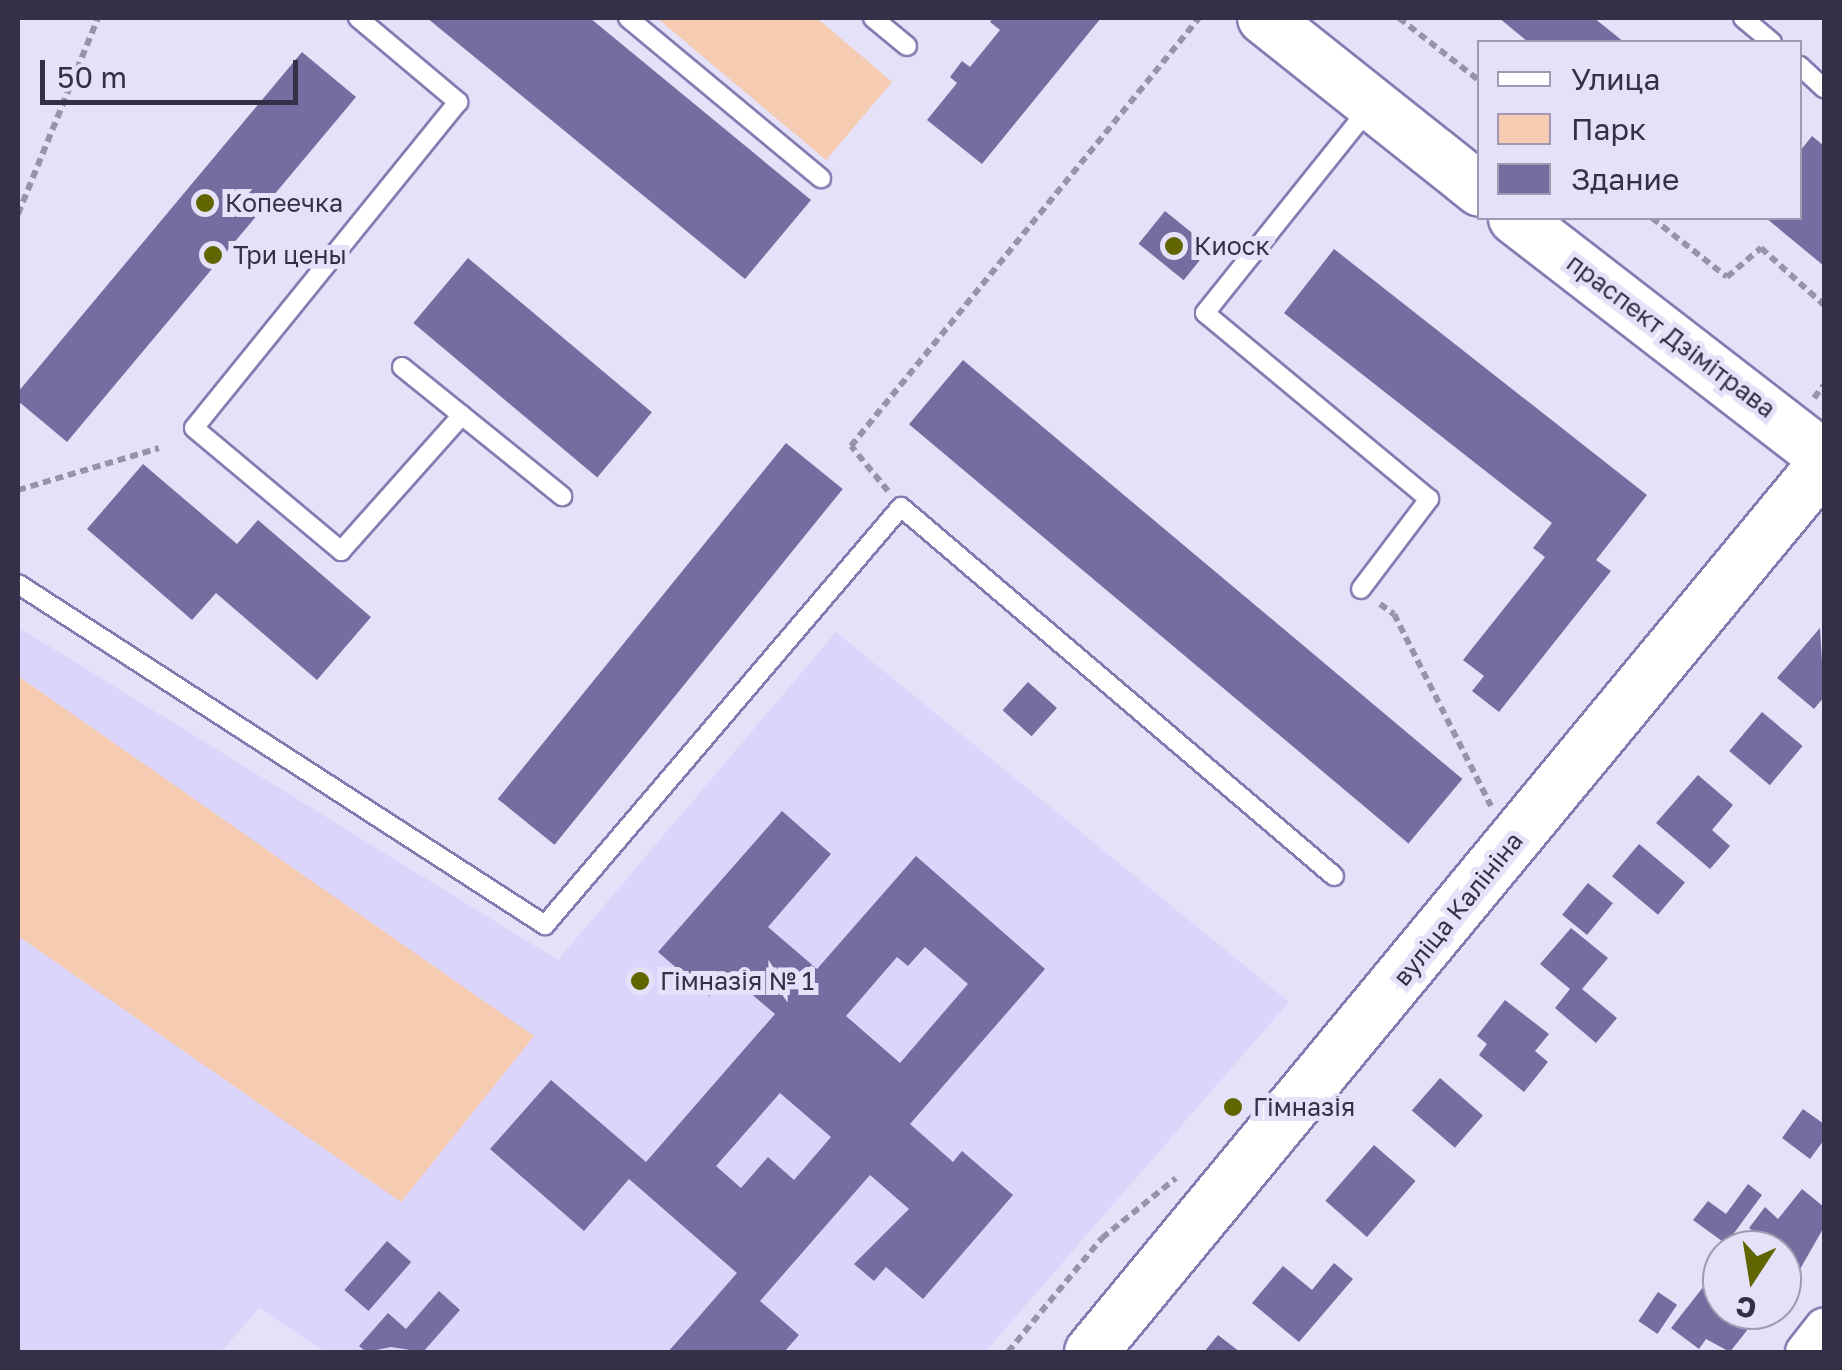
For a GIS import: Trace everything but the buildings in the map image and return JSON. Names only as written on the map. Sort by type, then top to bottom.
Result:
[{"type":"main road","points":[[1264,18],[1370,107],[1477,188]]},
{"type":"main road","name":"праспект Дзімітрава","points":[[1518,220],[1824,460]]},
{"type":"main road","name":"вуліца Калініна","points":[[1091,1352],[1824,460]]},
{"type":"street","points":[[1805,1352],[1824,1328]]},
{"type":"lane","points":[[358,18],[458,102],[194,428],[341,551],[462,415]]},
{"type":"lane","points":[[628,18],[820,178]]},
{"type":"lane","points":[[873,18],[907,46]]},
{"type":"lane","points":[[1743,18],[1770,40]]},
{"type":"lane","points":[[1802,68],[1824,88]]},
{"type":"lane","points":[[1361,589],[1429,498],[1204,313],[1370,107]]},
{"type":"lane","points":[[402,367],[562,496]]},
{"type":"lane","points":[[18,584],[545,925],[901,507],[1334,876]]},
{"type":"path","points":[[18,214],[98,18]]},
{"type":"path","points":[[901,507],[851,446],[1199,18]]},
{"type":"path","points":[[1399,18],[1477,79]]},
{"type":"path","points":[[1655,220],[1727,277],[1760,248],[1824,305]]},
{"type":"path","points":[[18,490],[159,448]]},
{"type":"path","points":[[1361,589],[1394,614],[1496,816]]},
{"type":"shaded area","name":"Гімназія № 1","points":[[18,627],[558,960],[836,632],[1289,1002],[985,1352],[325,1352],[259,1308],[221,1352],[18,1352]]},
{"type":"green space","points":[[657,18],[817,18],[892,82],[826,160]]},
{"type":"green space","points":[[18,676],[534,1036],[401,1202],[18,936]]},
{"type":"place","name":"Копеечка","points":[[205,203]]},
{"type":"place","name":"Киоск","points":[[1174,246]]},
{"type":"place","name":"Три цены","points":[[213,255]]},
{"type":"place","name":"Гімназія № 1","points":[[640,981]]},
{"type":"place","name":"Гімназія","points":[[1233,1107]]}]
